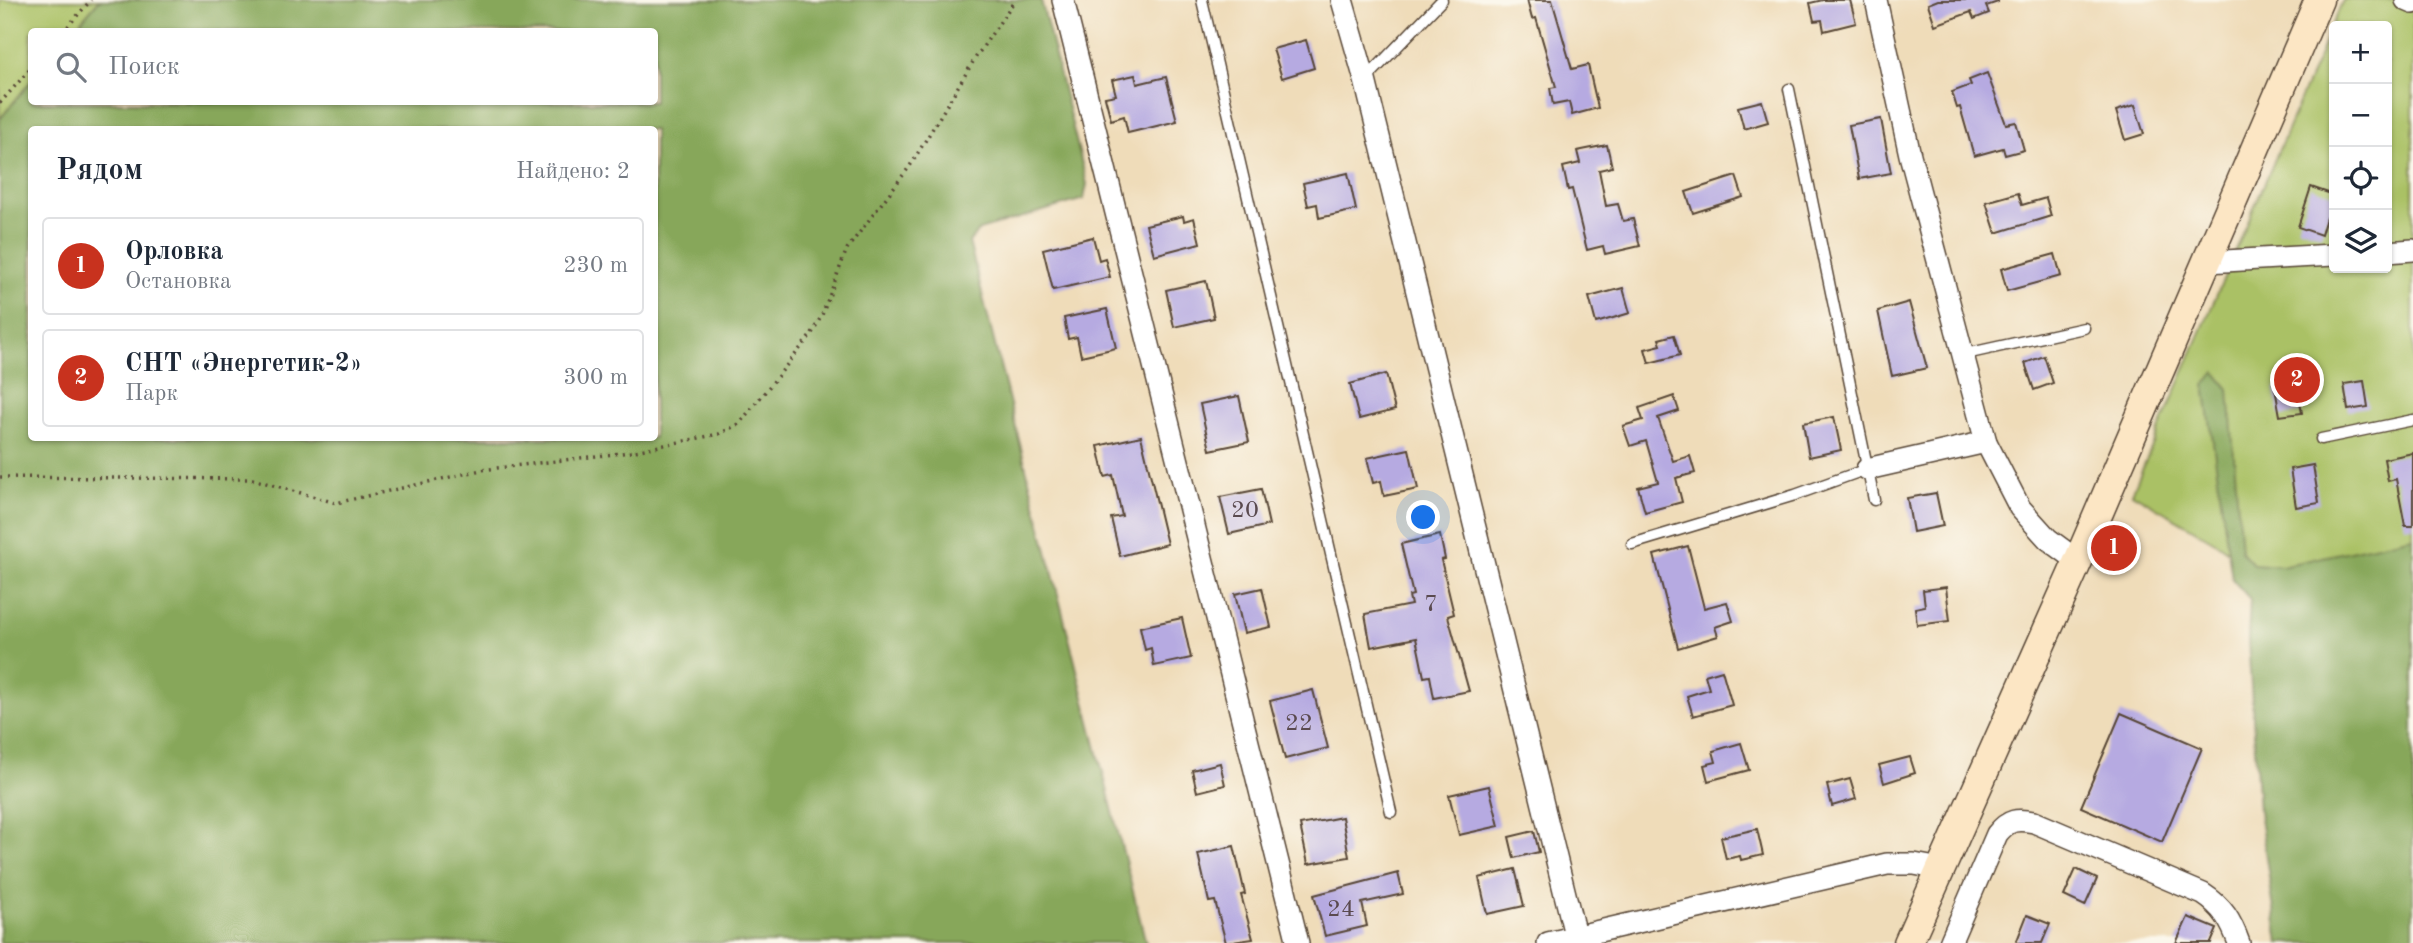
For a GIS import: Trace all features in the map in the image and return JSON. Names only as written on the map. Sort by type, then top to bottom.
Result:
[{"type":"main road","points":[[1908,943],[2078,561],[2319,0]]},
{"type":"street","points":[[1063,0],[1298,943]]},
{"type":"street","points":[[1342,0],[1365,80],[1577,940]]},
{"type":"street","points":[[1876,0],[1910,155],[1986,442],[2020,508],[2048,539],[2078,561]]},
{"type":"street","points":[[2406,0],[2413,4]]},
{"type":"street","points":[[2392,252],[2413,250]]},
{"type":"street","points":[[2207,262],[2329,255]]},
{"type":"street","points":[[1867,469],[1986,442]]},
{"type":"street","points":[[1950,943],[1997,834],[2006,823],[2017,819],[2035,822],[2203,894],[2219,905],[2232,923],[2239,943]]},
{"type":"street","points":[[1548,943],[1577,940],[1887,864],[1914,863],[1941,869]]},
{"type":"lane","points":[[1202,0],[1391,812]]},
{"type":"lane","points":[[1365,80],[1442,0]]},
{"type":"lane","points":[[1789,89],[1874,500]]},
{"type":"lane","points":[[1961,355],[2084,328]]},
{"type":"lane","points":[[2321,439],[2413,420]]},
{"type":"lane","points":[[1632,544],[1795,495],[1867,469]]},
{"type":"path","points":[[66,28],[90,0]]},
{"type":"path","points":[[0,477],[252,479],[336,503],[481,470],[630,452],[719,435],[739,424],[810,335],[822,315],[852,241],[910,166],[976,57],[1015,0]]},
{"type":"path","points":[[0,103],[28,72]]},
{"type":"green space","points":[[0,0],[99,0],[76,28],[28,28],[28,85],[0,119]]},
{"type":"green space","points":[[99,0],[1041,0],[1087,184],[1084,199],[979,230],[969,242],[1146,943],[0,943],[0,119],[28,85],[28,105],[658,105],[658,28],[76,28]]},
{"type":"green space","points":[[2343,0],[2413,0],[2413,559],[2284,592],[2220,545],[2132,493],[2329,33],[2329,273],[2392,273],[2392,21],[2334,21]]},
{"type":"green space","points":[[2215,372],[2229,389],[2241,551],[2253,564],[2282,566],[2413,537],[2413,943],[2279,943],[2259,811],[2248,640],[2250,599],[2232,579],[2205,385]]},
{"type":"building","points":[[1527,0],[1552,0],[1572,69],[1588,65],[1598,108],[1572,115],[1569,102],[1553,105],[1550,88],[1556,87],[1536,18],[1532,19]]},
{"type":"building","points":[[1850,0],[1856,23],[1824,31],[1822,20],[1814,21],[1810,3]]},
{"type":"building","points":[[1938,0],[1998,2],[1986,6],[1989,13],[1974,19],[1971,12],[1935,25],[1928,4]]},
{"type":"building","points":[[1306,40],[1314,68],[1282,78],[1273,49]]},
{"type":"building","points":[[1987,73],[2006,124],[2016,122],[2024,150],[2005,155],[2003,148],[1974,156],[1960,107],[1957,108],[1952,92],[1971,85],[1969,80]]},
{"type":"building","points":[[1135,75],[1137,84],[1166,77],[1177,121],[1128,133],[1124,116],[1111,120],[1105,97],[1116,95],[1112,80]]},
{"type":"building","points":[[1762,101],[1768,122],[1744,129],[1738,107]]},
{"type":"building","points":[[2135,105],[2144,134],[2125,140],[2116,111]]},
{"type":"building","points":[[1881,119],[1891,173],[1859,179],[1849,125]]},
{"type":"building","points":[[1607,145],[1612,167],[1599,170],[1606,206],[1618,204],[1623,221],[1633,219],[1640,246],[1605,254],[1603,246],[1587,250],[1572,189],[1568,190],[1563,167],[1580,163],[1577,151]]},
{"type":"building","points":[[1348,173],[1356,210],[1319,218],[1317,204],[1308,206],[1303,183]]},
{"type":"building","points":[[1736,176],[1743,197],[1693,213],[1686,192]]},
{"type":"building","points":[[2311,187],[2329,193],[2329,220],[2326,218],[2321,235],[2298,227]]},
{"type":"building","points":[[2018,193],[2022,205],[2046,198],[2051,216],[1996,233],[1986,202]]},
{"type":"building","points":[[1183,216],[1184,221],[1194,218],[1200,243],[1154,255],[1146,225]]},
{"type":"building","points":[[1093,237],[1099,260],[1105,258],[1110,277],[1053,290],[1043,249]]},
{"type":"building","points":[[2055,254],[2061,276],[2007,291],[2001,269]]},
{"type":"building","points":[[1206,281],[1214,318],[1174,327],[1166,290]]},
{"type":"building","points":[[1623,288],[1630,313],[1596,323],[1589,297]]},
{"type":"building","points":[[1909,302],[1927,368],[1892,376],[1878,311]]},
{"type":"building","points":[[1107,309],[1116,348],[1081,356],[1077,337],[1068,339],[1064,318]]},
{"type":"building","points":[[1674,335],[1680,355],[1649,363],[1645,349],[1661,345],[1659,339]]},
{"type":"building","points":[[2044,356],[2053,383],[2034,390],[2025,363]]},
{"type":"building","points":[[1386,374],[1395,410],[1359,419],[1350,384]]},
{"type":"building","points":[[2364,381],[2368,407],[2348,410],[2344,384]]},
{"type":"building","points":[[2297,385],[2302,413],[2280,416],[2275,388]]},
{"type":"building","points":[[1239,396],[1249,442],[1210,450],[1200,404]]},
{"type":"building","points":[[1674,396],[1679,411],[1658,418],[1673,461],[1690,456],[1695,473],[1676,478],[1682,502],[1645,512],[1638,487],[1658,482],[1646,441],[1630,446],[1623,426],[1643,420],[1639,408]]},
{"type":"building","points":[[1834,417],[1841,450],[1809,457],[1803,423]]},
{"type":"building","points":[[1141,436],[1167,544],[1120,556],[1111,518],[1122,516],[1113,475],[1105,477],[1098,446]]},
{"type":"building","points":[[1409,449],[1418,489],[1384,496],[1381,481],[1373,483],[1367,458]]},
{"type":"building","points":[[2413,453],[2413,526],[2405,526],[2396,479],[2388,481],[2384,459]]},
{"type":"building","points":[[2313,465],[2319,503],[2296,507],[2290,469]]},
{"type":"building","points":[[1261,489],[1269,525],[1229,534],[1220,497]]},
{"type":"building","points":[[1936,493],[1943,526],[1913,532],[1907,498]]},
{"type":"building","points":[[1440,535],[1445,559],[1441,560],[1454,614],[1448,616],[1469,691],[1434,698],[1430,676],[1424,677],[1416,638],[1371,647],[1365,614],[1411,605],[1409,596],[1413,595],[1401,544]]},
{"type":"building","points":[[1688,546],[1704,608],[1727,602],[1733,621],[1715,627],[1718,636],[1678,648],[1654,555]]},
{"type":"building","points":[[1946,587],[1950,621],[1917,625],[1915,608],[1925,606],[1923,590]]},
{"type":"building","points":[[1262,588],[1271,627],[1244,633],[1235,594]]},
{"type":"building","points":[[1182,618],[1191,658],[1154,666],[1151,648],[1145,650],[1140,627]]},
{"type":"building","points":[[1722,670],[1732,705],[1693,716],[1687,696],[1709,689],[1705,675]]},
{"type":"building","points":[[1313,690],[1328,748],[1285,759],[1270,701]]},
{"type":"building","points":[[2121,713],[2202,748],[2162,842],[2081,807]]},
{"type":"building","points":[[1741,743],[1749,770],[1708,781],[1704,765],[1716,762],[1713,751]]},
{"type":"building","points":[[1910,757],[1915,773],[1884,783],[1879,765]]},
{"type":"building","points":[[1220,763],[1225,785],[1197,792],[1192,770]]},
{"type":"building","points":[[1850,779],[1856,799],[1832,806],[1827,785]]},
{"type":"building","points":[[1489,786],[1499,826],[1459,835],[1449,795]]},
{"type":"building","points":[[1342,817],[1349,857],[1308,864],[1300,825]]},
{"type":"building","points":[[1757,829],[1763,855],[1741,860],[1740,856],[1726,859],[1721,837]]},
{"type":"building","points":[[1534,831],[1539,852],[1514,858],[1509,837]]},
{"type":"building","points":[[1234,846],[1245,894],[1241,895],[1253,939],[1226,943],[1215,901],[1209,902],[1198,854]]},
{"type":"building","points":[[1515,869],[1524,906],[1487,914],[1479,878]]},
{"type":"building","points":[[2076,869],[2097,879],[2085,906],[2064,896]]},
{"type":"building","points":[[1398,873],[1403,894],[1362,903],[1367,926],[1325,936],[1314,895]]},
{"type":"building","points":[[2027,915],[2050,924],[2042,943],[2016,943]]},
{"type":"building","points":[[2188,917],[2217,929],[2211,943],[2176,943]]},
{"type":"place","name":"СНТ «Энергетик-2»","points":[[2297,380]]},
{"type":"place","name":"Орловка","points":[[2114,548]]}]
